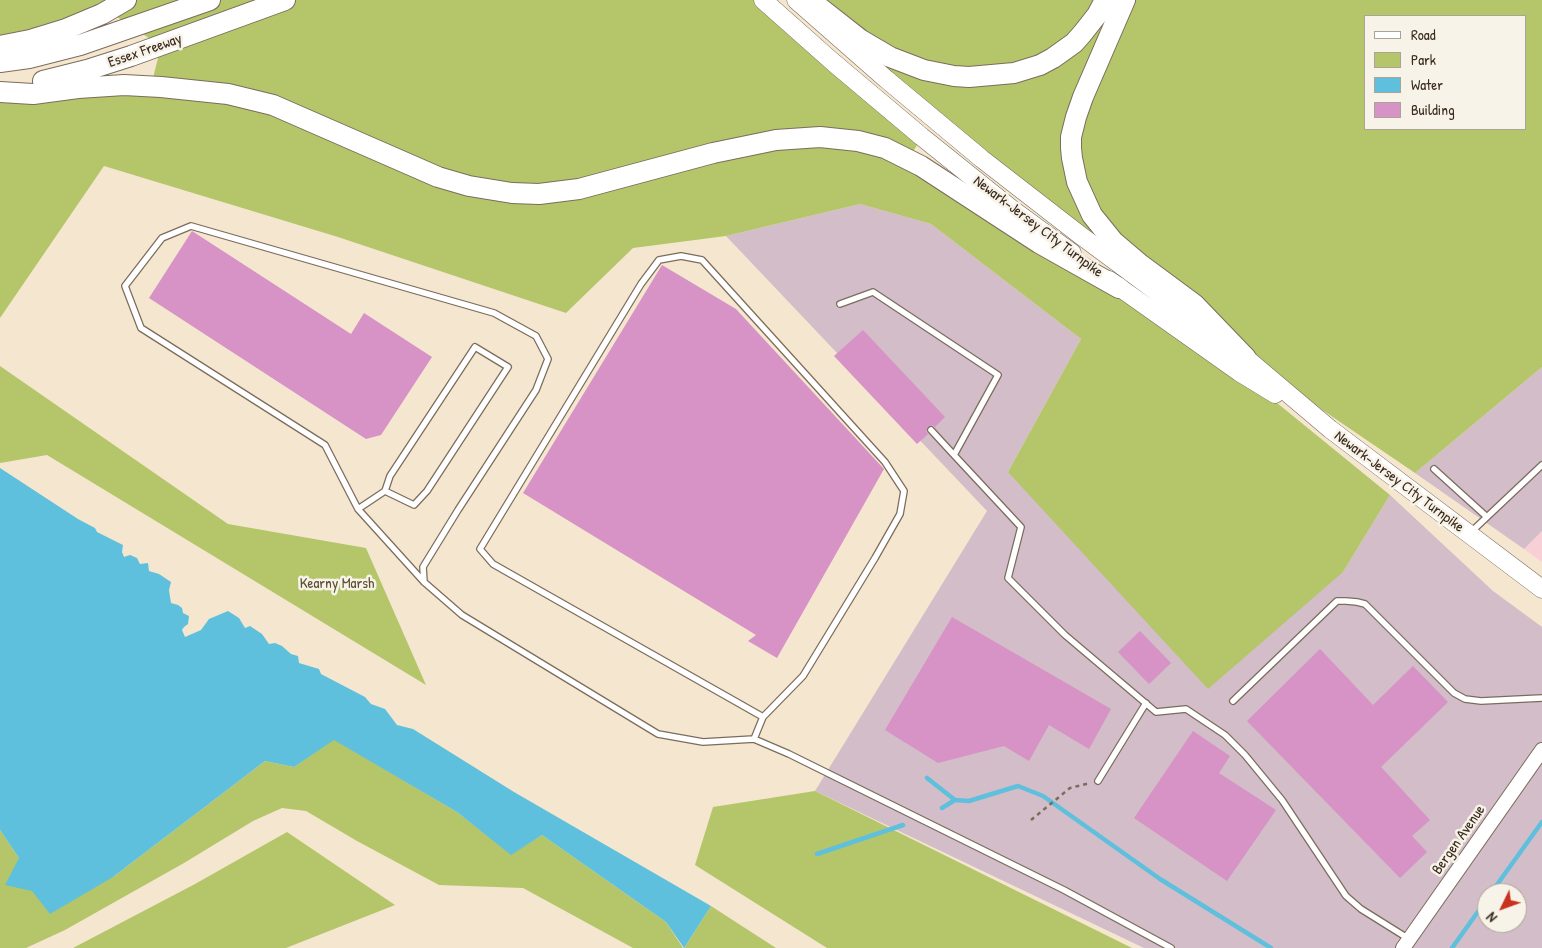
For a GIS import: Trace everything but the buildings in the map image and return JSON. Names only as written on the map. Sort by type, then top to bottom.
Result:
[{"type":"highway","points":[[0,46],[30,40],[66,29],[102,14],[126,0]]},
{"type":"highway","name":"Essex Freeway","points":[[0,62],[28,58],[80,45],[210,0]]},
{"type":"highway","name":"Essex Freeway","points":[[0,88],[38,82],[87,70],[151,50],[285,0]]},
{"type":"highway","points":[[810,0],[861,40],[890,57],[924,70],[969,77],[1014,73],[1040,65],[1074,43],[1097,15],[1105,0]]},
{"type":"highway","points":[[1125,0],[1074,122],[1071,137],[1072,158],[1077,182],[1092,215],[1113,241],[1140,264],[1194,304],[1246,358]]},
{"type":"highway","points":[[0,92],[34,94],[78,88],[124,85],[160,86],[228,94],[273,105],[438,177],[469,186],[512,194],[539,194],[579,189],[713,153],[776,140],[820,137],[853,140],[885,148],[921,166],[1040,243],[1119,288]]},
{"type":"main road","name":"Newark-Jersey City Turnpike","points":[[764,0],[834,63],[1013,210],[1119,288],[1239,372],[1330,430]]},
{"type":"main road","name":"Newark-Jersey City Turnpike","points":[[796,0],[894,86],[982,159],[1080,235],[1246,358],[1330,430],[1542,589]]},
{"type":"street","name":"Bergen Avenue","points":[[1406,944],[1542,750]]},
{"type":"lane","points":[[424,582],[423,567],[536,390],[548,358],[536,336],[494,314],[191,226],[162,238],[125,286],[142,328],[325,445],[358,509],[424,582],[462,615],[658,734],[703,742],[754,739],[789,754],[1064,890],[1171,948]]},
{"type":"lane","points":[[754,739],[763,717],[803,676],[900,514],[904,490],[885,462],[702,260],[681,256],[659,260],[641,284],[480,549],[493,564],[763,717]]},
{"type":"lane","points":[[840,304],[872,292],[998,375],[954,455]]},
{"type":"lane","points":[[358,509],[385,491],[390,476],[475,347],[508,367],[427,492],[414,505],[385,491]]},
{"type":"lane","points":[[932,430],[1021,527],[1008,578],[1065,635],[1156,712],[1186,709],[1224,735],[1245,755],[1282,800],[1346,896],[1406,944]]},
{"type":"lane","points":[[1469,534],[1542,465]]},
{"type":"lane","points":[[1434,469],[1488,517]]},
{"type":"lane","points":[[1233,701],[1337,601],[1365,604],[1454,693],[1465,699],[1482,702],[1542,698]]},
{"type":"lane","points":[[1098,781],[1146,703]]},
{"type":"path","points":[[1031,820],[1070,788],[1098,781]]},
{"type":"shaded area","points":[[860,204],[931,224],[1081,339],[1008,472],[1343,572],[1390,495],[1493,591],[1542,627],[1542,948],[1144,948],[815,791],[987,511],[726,236]]},
{"type":"shaded area","points":[[1542,367],[1542,531],[1524,549],[1415,473]]},
{"type":"shaded area","points":[[1542,531],[1542,562],[1524,549]]},
{"type":"green space","points":[[0,0],[763,0],[922,137],[909,158],[1239,372],[1390,495],[1343,572],[1208,689],[1008,472],[1081,339],[931,224],[860,204],[726,236],[633,248],[566,313],[338,237],[104,166],[0,318],[0,92],[151,86],[161,46],[108,11],[0,46]]},
{"type":"green space","points":[[796,0],[1542,0],[1542,367],[1415,473],[1246,358]]},
{"type":"green space","name":"Kearny Marsh","points":[[0,366],[228,524],[366,548],[426,685],[47,455],[0,463]]},
{"type":"green space","points":[[334,739],[457,812],[511,854],[542,835],[666,922],[683,948],[633,948],[523,888],[439,885],[306,811],[282,808],[253,821],[184,863],[65,930],[26,948],[0,948],[0,830],[19,858],[113,877],[265,761],[294,767]]},
{"type":"green space","points":[[815,791],[1132,948],[827,948],[695,865],[713,807]]},
{"type":"green space","points":[[287,832],[395,905],[286,948],[73,948],[195,884]]},
{"type":"green space","points":[[711,906],[776,948],[684,948]]},
{"type":"water","points":[[0,468],[95,528],[97,532],[123,545],[122,552],[124,557],[130,555],[137,558],[140,564],[148,563],[149,571],[159,574],[171,582],[169,590],[171,603],[178,605],[182,608],[183,613],[189,616],[188,624],[182,630],[185,637],[201,630],[209,619],[228,611],[239,618],[245,628],[250,626],[262,634],[269,644],[275,643],[291,654],[298,656],[299,663],[319,669],[321,674],[365,697],[371,704],[385,709],[397,725],[413,729],[514,792],[711,906],[684,948],[666,922],[542,835],[511,855],[457,812],[334,740],[294,767],[265,761],[113,877],[50,914],[32,891],[5,885],[19,858],[0,830]]},
{"type":"waterway","points":[[927,778],[955,800],[969,801],[1018,786],[1043,796],[1160,879],[1271,948]]},
{"type":"waterway","points":[[942,808],[955,800]]},
{"type":"waterway","points":[[1498,883],[1542,822]]},
{"type":"waterway","points":[[817,854],[903,825]]},
{"type":"waterway","points":[[1452,948],[1477,913]]}]
